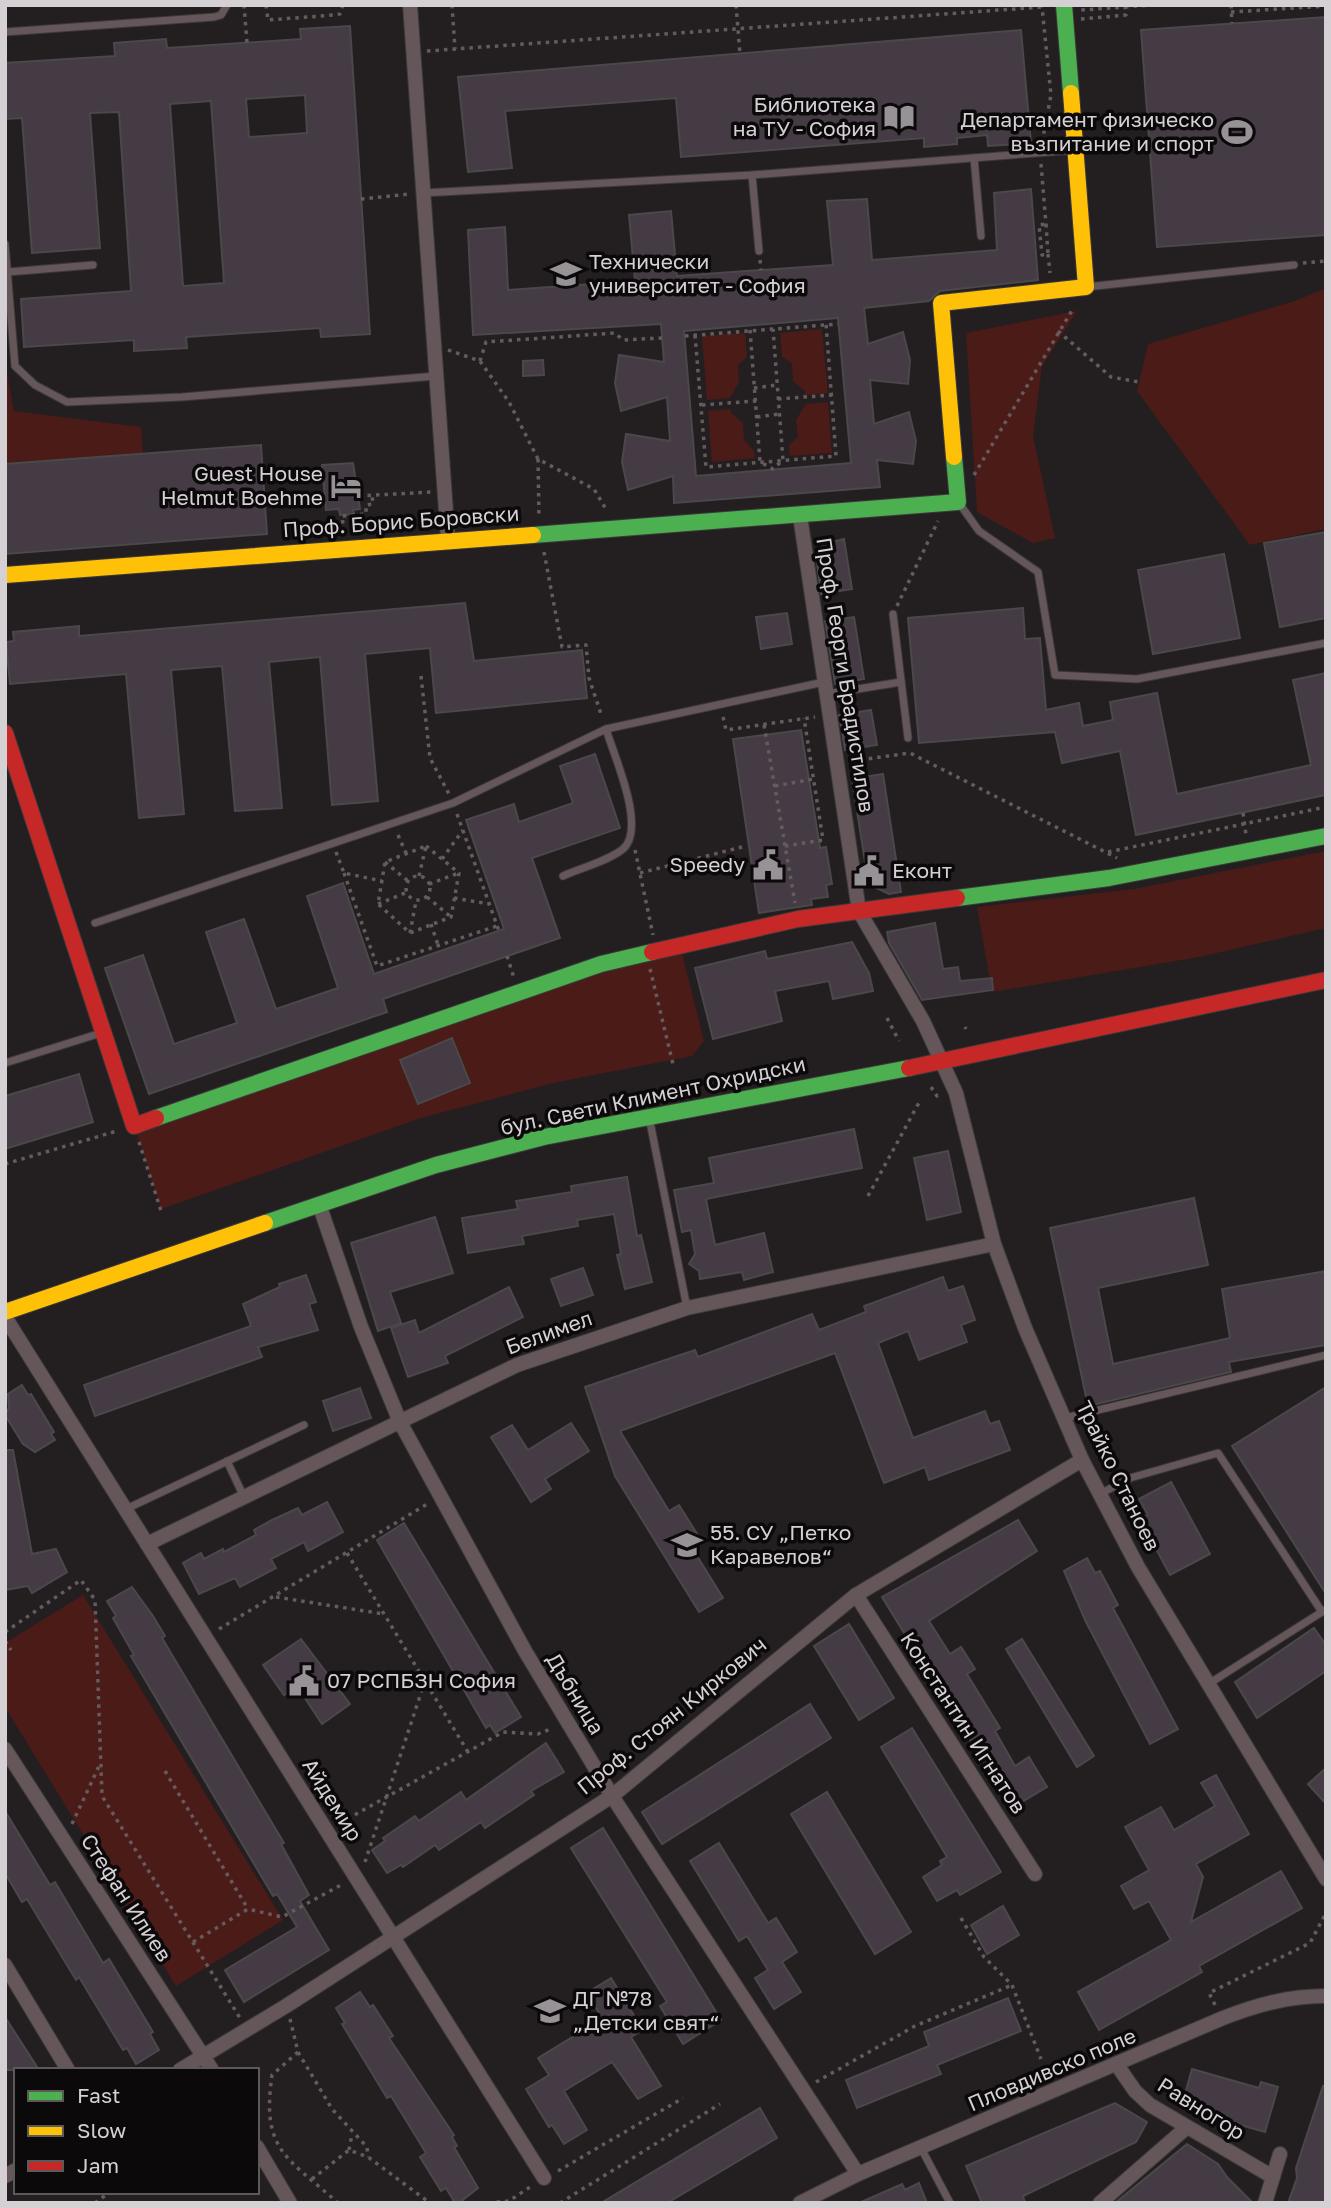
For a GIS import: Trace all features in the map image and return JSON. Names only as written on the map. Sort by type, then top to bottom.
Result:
[{"type":"street","points":[[410,5],[448,540]]},
{"type":"street","points":[[952,503],[941,303],[1086,287],[1065,8]]},
{"type":"street","name":"Проф. Георги Брадистилов","points":[[941,1060],[923,1021],[859,911],[800,516],[952,503]]},
{"type":"street","name":"Проф. Борис Боровски","points":[[5,575],[540,532],[800,516]]},
{"type":"street","points":[[5,733],[134,1126],[601,964],[797,919],[1144,871],[1326,836]]},
{"type":"street","name":"бул. Свети Климент Охридски","points":[[5,1314],[436,1165],[544,1137],[941,1060],[1326,979]]},
{"type":"street","name":"Трайко Станоев","points":[[941,1060],[956,1093],[994,1244],[1025,1328],[1082,1460],[1138,1567],[1326,1879]]},
{"type":"street","name":"Дъбница","points":[[319,1204],[361,1327],[400,1422],[525,1651],[612,1796],[858,2174]]},
{"type":"street","name":"Белимел","points":[[147,1544],[516,1365],[687,1308],[994,1244]]},
{"type":"street","name":"Айдемир","points":[[5,1314],[544,2179]]},
{"type":"street","name":"Проф. Стоян Киркович","points":[[183,2068],[286,2006],[612,1796],[856,1595],[1082,1460]]},
{"type":"street","name":"Константин Игнатов","points":[[856,1595],[1035,1874]]},
{"type":"street","name":"Стефан Илиев","points":[[5,1749],[211,2068]]},
{"type":"street","points":[[5,1965],[67,2068]]},
{"type":"street","name":"Пловдивско поле","points":[[800,2203],[858,2174],[1117,2066],[1223,2018],[1262,2003],[1298,1996],[1326,1996]]},
{"type":"street","name":"Равногор","points":[[1117,2066],[1135,2091],[1150,2105],[1273,2177]]},
{"type":"street","points":[[1100,2203],[1186,2128]]},
{"type":"street","points":[[259,2150],[290,2203]]},
{"type":"street","points":[[1265,2203],[1280,2154]]},
{"type":"lane","points":[[5,32],[214,17],[221,15],[227,5]]},
{"type":"lane","points":[[423,193],[752,174],[1075,150]]},
{"type":"lane","points":[[974,158],[981,236]]},
{"type":"lane","points":[[752,174],[759,251]]},
{"type":"lane","points":[[5,244],[15,366],[35,385],[67,402],[182,397],[436,376]]},
{"type":"lane","points":[[8,272],[93,265]]},
{"type":"lane","points":[[1086,287],[1294,265]]},
{"type":"lane","points":[[952,503],[979,531],[1038,572],[1055,675],[1137,679],[1326,643]]},
{"type":"lane","points":[[893,614],[908,738]]},
{"type":"lane","points":[[95,923],[453,803],[606,729],[721,704],[825,688],[901,682]]},
{"type":"lane","points":[[563,876],[623,849],[632,834],[630,804],[606,729]]},
{"type":"lane","points":[[5,1063],[103,1032]]},
{"type":"lane","points":[[649,1117],[687,1308]]},
{"type":"lane","points":[[1065,1418],[1326,1355]]},
{"type":"lane","points":[[125,1510],[304,1425]]},
{"type":"lane","points":[[1100,1494],[1130,1478],[1218,1453],[1324,1611],[1210,1683]]},
{"type":"lane","points":[[227,1461],[244,1497]]},
{"type":"lane","points":[[921,2148],[950,2203]]},
{"type":"path","points":[[244,5],[247,43]]},
{"type":"path","points":[[266,5],[268,20],[340,14],[343,5]]},
{"type":"path","points":[[452,5],[455,49]]},
{"type":"path","points":[[736,5],[740,54]]},
{"type":"path","points":[[1065,8],[1151,5]]},
{"type":"path","points":[[1231,5],[1232,23]]},
{"type":"path","points":[[415,52],[1042,6],[1051,95],[1040,153],[1046,224],[1048,254],[1042,255],[1037,239],[1039,225],[1046,224]]},
{"type":"path","points":[[1231,12],[1326,6]]},
{"type":"path","points":[[1096,18],[1126,15],[1125,7]]},
{"type":"path","points":[[361,199],[423,193]]},
{"type":"path","points":[[1294,265],[1326,261]]},
{"type":"path","points":[[893,614],[952,503],[1086,287]]},
{"type":"path","points":[[695,335],[706,467],[836,456],[826,324]]},
{"type":"path","points":[[685,336],[764,327],[773,329],[838,324]]},
{"type":"path","points":[[773,329],[783,460]]},
{"type":"path","points":[[750,330],[761,462]]},
{"type":"path","points":[[1058,331],[1111,377],[1139,382]]},
{"type":"path","points":[[480,361],[486,342],[615,333],[623,340],[662,338]]},
{"type":"path","points":[[434,350],[450,350],[480,361],[509,402],[538,459],[540,532],[562,647],[586,645],[589,678],[606,729]]},
{"type":"path","points":[[754,388],[777,385]]},
{"type":"path","points":[[778,400],[832,395]]},
{"type":"path","points":[[701,405],[756,401]]},
{"type":"path","points":[[757,417],[779,414]]},
{"type":"path","points":[[538,459],[594,489],[617,527]]},
{"type":"path","points":[[761,462],[773,469],[783,460]]},
{"type":"path","points":[[359,496],[444,491]]},
{"type":"path","points":[[345,548],[342,516],[366,514],[366,505],[373,505],[372,495]]},
{"type":"path","points":[[333,843],[377,966],[498,929],[453,803],[430,758],[421,676]]},
{"type":"path","points":[[721,704],[726,730],[829,715]]},
{"type":"path","points":[[785,846],[823,840],[804,718]]},
{"type":"path","points":[[764,724],[797,919]]},
{"type":"path","points":[[836,763],[910,753],[1144,871]]},
{"type":"path","points":[[775,786],[814,779]]},
{"type":"path","points":[[1106,852],[1326,807]]},
{"type":"path","points":[[1242,813],[1244,823]]},
{"type":"path","points":[[393,823],[406,854]]},
{"type":"path","points":[[442,859],[463,830]]},
{"type":"path","points":[[632,834],[673,1064]]},
{"type":"path","points":[[385,862],[426,846]]},
{"type":"path","points":[[426,846],[459,873]]},
{"type":"path","points":[[408,881],[418,876],[426,846]]},
{"type":"path","points":[[640,873],[742,847]]},
{"type":"path","points":[[385,862],[408,881]]},
{"type":"path","points":[[378,904],[385,862]]},
{"type":"path","points":[[344,873],[382,881]]},
{"type":"path","points":[[429,884],[459,873]]},
{"type":"path","points":[[451,917],[459,873]]},
{"type":"path","points":[[418,876],[429,884]]},
{"type":"path","points":[[406,892],[408,881]]},
{"type":"path","points":[[427,897],[429,884]]},
{"type":"path","points":[[406,892],[416,901]]},
{"type":"path","points":[[378,904],[406,892]]},
{"type":"path","points":[[416,901],[427,897]]},
{"type":"path","points":[[427,897],[451,917]]},
{"type":"path","points":[[454,898],[489,904]]},
{"type":"path","points":[[410,933],[416,901]]},
{"type":"path","points":[[378,904],[410,933]]},
{"type":"path","points":[[410,933],[451,917]]},
{"type":"path","points":[[431,924],[439,946]]},
{"type":"path","points":[[887,1018],[899,1041]]},
{"type":"path","points":[[931,1087],[937,1096]]},
{"type":"path","points":[[868,1196],[921,1099]]},
{"type":"path","points":[[5,1164],[134,1126],[162,1214]]},
{"type":"path","points":[[206,1638],[441,1496]]},
{"type":"path","points":[[347,1552],[468,1752]]},
{"type":"path","points":[[5,1632],[82,1580],[96,1600],[102,1796],[246,2029]]},
{"type":"path","points":[[274,1597],[384,1614]]},
{"type":"path","points":[[5,1641],[11,1650]]},
{"type":"path","points":[[192,1942],[248,1909],[282,1917],[338,1885],[359,1882],[425,1681]]},
{"type":"path","points":[[326,1830],[502,1732],[538,1734]]},
{"type":"path","points":[[64,1840],[101,1762]]},
{"type":"path","points":[[165,1771],[248,1909]]},
{"type":"path","points":[[1223,2018],[1209,1993],[1310,1943],[1326,1913]]},
{"type":"path","points":[[961,1918],[984,1958],[1012,1985],[1041,2059]]},
{"type":"path","points":[[804,2089],[915,2026],[1012,1985]]},
{"type":"path","points":[[286,2006],[298,2052],[332,2109],[352,2134],[367,2147],[368,2157]]},
{"type":"path","points":[[298,2052],[272,2075],[268,2103],[271,2136],[288,2159],[338,2203]]},
{"type":"path","points":[[488,2203],[509,2201],[683,2098]]},
{"type":"path","points":[[560,2203],[720,2104]]},
{"type":"path","points":[[312,2179],[349,2150],[352,2134]]},
{"type":"path","points":[[349,2150],[368,2157],[430,2203]]},
{"type":"shaded area","points":[[1326,288],[1326,529],[1250,545],[1137,391],[1148,344],[1295,301]]},
{"type":"shaded area","points":[[1077,311],[1042,366],[1033,436],[1055,538],[1033,543],[977,512],[966,333]]},
{"type":"shaded area","points":[[822,329],[828,393],[805,395],[805,391],[793,381],[792,363],[782,357],[780,333]]},
{"type":"shaded area","points":[[745,333],[747,357],[738,365],[739,382],[730,398],[707,400],[702,336]]},
{"type":"shaded area","points":[[5,363],[14,411],[141,427],[143,454],[5,464]]},
{"type":"shaded area","points":[[828,402],[832,453],[790,456],[789,445],[798,437],[796,420],[806,404]]},
{"type":"shaded area","points":[[731,409],[731,413],[743,423],[744,440],[754,451],[755,458],[712,462],[708,411]]},
{"type":"shaded area","points":[[1326,851],[1326,928],[1199,957],[992,992],[977,907],[1134,889]]},
{"type":"shaded area","points":[[680,945],[704,1041],[692,1056],[553,1083],[421,1118],[161,1209],[134,1126]]},
{"type":"shaded area","points":[[83,1595],[283,1920],[176,1986],[5,1707],[5,1643]]},
{"type":"building","name":"Департамент физическо възпитание и спорт","points":[[1326,17],[1326,235],[1157,247],[1141,30]]},
{"type":"building","points":[[350,26],[370,334],[321,337],[320,328],[186,337],[187,348],[134,351],[134,340],[24,347],[21,299],[131,291],[119,112],[90,113],[100,248],[32,253],[22,118],[5,119],[5,63],[115,56],[114,43],[166,39],[167,48],[301,39],[300,29]],"holes":[[[305,95],[307,133],[249,137],[246,99]],[[211,101],[224,283],[183,286],[170,104]]]},
{"type":"building","points":[[1021,30],[1031,143],[988,146],[987,135],[957,138],[957,144],[924,147],[924,138],[681,157],[676,98],[505,111],[512,168],[468,172],[458,77]]},
{"type":"building","points":[[1031,189],[1038,280],[940,291],[929,301],[864,308],[868,344],[903,332],[910,360],[908,384],[870,380],[874,424],[909,412],[916,441],[913,464],[877,460],[880,487],[674,503],[673,476],[628,490],[622,462],[626,434],[670,441],[667,397],[621,411],[615,383],[619,355],[664,362],[661,324],[473,335],[468,230],[505,227],[508,290],[635,281],[629,215],[671,211],[677,276],[833,265],[827,201],[867,199],[872,260],[997,250],[994,193]],"holes":[[[838,318],[851,463],[696,476],[684,331]]]},
{"type":"building","points":[[543,360],[544,375],[523,376],[523,361]]},
{"type":"building","points":[[261,445],[267,534],[5,554],[5,464]]},
{"type":"building","points":[[353,463],[360,509],[353,510],[354,514],[340,515],[339,509],[326,510],[322,465]]},
{"type":"building","points":[[1326,532],[1326,618],[1280,627],[1264,543]]},
{"type":"building","points":[[844,539],[852,589],[821,594],[816,555],[824,544]]},
{"type":"building","points":[[1224,554],[1240,638],[1153,654],[1138,570]]},
{"type":"building","points":[[465,603],[474,661],[582,650],[587,698],[436,713],[430,648],[365,654],[378,801],[332,805],[320,657],[269,662],[282,808],[235,811],[222,666],[171,670],[184,814],[139,818],[126,674],[10,684],[6,642],[14,641],[13,632],[79,626],[79,636]]},
{"type":"building","points":[[1023,608],[1025,639],[1040,638],[1046,710],[1079,703],[1083,726],[1113,720],[1110,702],[1157,693],[1177,794],[1311,765],[1293,680],[1326,673],[1326,795],[1136,835],[1120,751],[1062,763],[1055,732],[919,743],[908,618]]},
{"type":"building","points":[[787,613],[792,644],[761,649],[756,617]]},
{"type":"building","points":[[854,617],[864,679],[835,684],[825,621]]},
{"type":"building","points":[[871,710],[877,745],[845,750],[839,715]]},
{"type":"building","points":[[801,730],[820,848],[826,847],[832,884],[826,885],[828,897],[811,899],[812,905],[759,913],[733,739]]},
{"type":"building","points":[[595,754],[620,828],[532,858],[560,938],[383,999],[387,1012],[149,1094],[105,968],[143,955],[174,1044],[237,1023],[206,932],[244,919],[276,1009],[338,988],[307,896],[343,883],[374,974],[504,929],[466,820],[514,804],[519,822],[573,803],[560,766]]},
{"type":"building","points":[[883,774],[901,892],[889,894],[868,881],[852,779]]},
{"type":"building","points":[[935,923],[943,969],[958,967],[960,981],[992,978],[993,990],[922,1000],[889,943],[887,932]]},
{"type":"building","points":[[852,942],[869,973],[873,991],[833,999],[829,981],[775,991],[782,1021],[713,1039],[695,968],[765,951],[767,959]]},
{"type":"building","points":[[452,1038],[470,1083],[418,1104],[400,1060]]},
{"type":"building","points":[[79,1074],[93,1122],[5,1149],[5,1096]]},
{"type":"building","points":[[854,1129],[862,1168],[706,1199],[715,1245],[764,1233],[773,1272],[744,1280],[742,1272],[700,1279],[699,1271],[689,1264],[695,1254],[691,1230],[682,1232],[674,1190],[714,1183],[709,1158]]},
{"type":"building","points":[[948,1151],[961,1212],[927,1220],[914,1158]]},
{"type":"building","points":[[627,1177],[637,1236],[641,1235],[652,1282],[625,1289],[617,1255],[621,1254],[614,1214],[577,1220],[578,1226],[522,1236],[524,1244],[468,1253],[462,1218],[518,1209],[516,1201],[572,1192],[571,1186]]},
{"type":"building","points":[[1194,1198],[1208,1265],[1098,1288],[1113,1364],[1230,1338],[1222,1289],[1326,1271],[1326,1345],[1229,1362],[1231,1372],[1088,1406],[1050,1228]]},
{"type":"building","points":[[435,1217],[453,1273],[390,1292],[401,1323],[378,1331],[351,1243]]},
{"type":"building","points":[[583,1268],[593,1295],[561,1306],[551,1279]]},
{"type":"building","points":[[306,1275],[316,1302],[309,1304],[318,1330],[258,1347],[262,1357],[95,1416],[84,1385],[251,1326],[243,1304],[280,1287],[279,1284]]},
{"type":"building","points":[[943,1277],[948,1291],[963,1286],[975,1320],[961,1325],[967,1342],[919,1360],[908,1331],[878,1343],[913,1438],[985,1411],[990,1424],[999,1421],[1010,1450],[929,1480],[925,1467],[884,1483],[835,1353],[620,1431],[669,1511],[679,1505],[699,1537],[689,1543],[723,1598],[699,1612],[615,1476],[585,1387],[695,1350],[698,1357],[812,1314],[819,1330],[866,1312],[864,1306]]},
{"type":"building","points":[[509,1287],[523,1317],[445,1356],[448,1363],[408,1377],[391,1328],[415,1320],[419,1333]]},
{"type":"building","points":[[22,1385],[28,1395],[31,1394],[54,1432],[51,1434],[55,1440],[35,1452],[23,1444],[5,1415],[9,1408],[8,1394]]},
{"type":"building","points":[[1326,1387],[1326,1594],[1232,1446]]},
{"type":"building","points":[[360,1388],[371,1418],[333,1431],[323,1401]]},
{"type":"building","points":[[571,1423],[589,1451],[545,1479],[551,1489],[531,1502],[491,1437],[512,1425],[528,1450]]},
{"type":"building","points":[[5,1450],[13,1450],[32,1554],[56,1549],[67,1572],[32,1593],[28,1586],[5,1590]]},
{"type":"building","points":[[1171,1482],[1210,1554],[1170,1575],[1140,1519],[1148,1515],[1139,1499]]},
{"type":"building","points":[[327,1502],[343,1532],[308,1551],[304,1542],[271,1559],[276,1568],[240,1587],[235,1578],[199,1594],[183,1563],[201,1553],[204,1559],[223,1549],[224,1552],[256,1535],[254,1530],[272,1520],[298,1508],[302,1515]]},
{"type":"building","points":[[1018,1520],[1037,1551],[929,1621],[950,1654],[961,1647],[975,1669],[967,1674],[1000,1728],[995,1731],[1015,1766],[1029,1757],[1047,1787],[1012,1808],[882,1597]]},
{"type":"building","points":[[404,1523],[521,1717],[495,1733],[490,1725],[486,1728],[377,1540]]},
{"type":"building","points":[[1087,1558],[1095,1573],[1100,1571],[1118,1605],[1113,1608],[1178,1729],[1150,1744],[1086,1622],[1064,1571]]},
{"type":"building","points":[[132,1587],[165,1636],[162,1638],[284,1843],[281,1844],[309,1895],[300,1901],[329,1950],[244,2002],[225,1970],[297,1927],[277,1894],[273,1896],[131,1656],[134,1655],[113,1618],[116,1616],[107,1601]]},
{"type":"building","points":[[849,1624],[894,1698],[859,1720],[814,1646]]},
{"type":"building","points":[[1314,1628],[1326,1645],[1326,1671],[1257,1718],[1235,1682]]},
{"type":"building","name":"07 РСПБЗН София","points":[[301,1639],[350,1704],[322,1724],[297,1686],[284,1695],[263,1665]]},
{"type":"building","points":[[1022,1639],[1094,1756],[1077,1767],[1006,1649]]},
{"type":"building","points":[[810,1704],[831,1738],[662,1844],[642,1812]]},
{"type":"building","points":[[912,1728],[1001,1872],[960,1895],[957,1890],[937,1901],[923,1877],[942,1865],[940,1861],[947,1857],[881,1747]]},
{"type":"building","points":[[546,1743],[564,1772],[531,1791],[534,1795],[485,1828],[481,1822],[439,1850],[435,1845],[403,1867],[401,1865],[387,1873],[372,1850],[385,1841],[383,1838],[415,1816],[419,1821],[461,1792],[466,1800]]},
{"type":"building","points":[[1326,1768],[1326,1804],[1308,1784]]},
{"type":"building","points":[[1216,1775],[1249,1834],[1196,1864],[1203,1877],[1191,1922],[1281,1871],[1302,1908],[1199,1966],[1202,1972],[1099,2030],[1078,1992],[1171,1940],[1149,1901],[1134,1909],[1121,1886],[1149,1870],[1125,1827],[1161,1807],[1174,1830],[1215,1806],[1201,1783]]},
{"type":"building","points":[[827,1792],[911,1932],[875,1954],[791,1814]]},
{"type":"building","points":[[5,1811],[50,1885],[55,1882],[103,1963],[109,1959],[153,2032],[150,2034],[159,2050],[136,2064],[127,2048],[123,2050],[79,1977],[76,1980],[27,1899],[22,1902],[5,1873]]},
{"type":"building","points":[[603,1828],[721,2020],[683,2044],[660,2006],[667,2002],[571,1848]]},
{"type":"building","points":[[719,1843],[768,1923],[776,1918],[797,1952],[782,1962],[801,1992],[774,2009],[755,1978],[768,1970],[747,1936],[739,1941],[690,1861]]},
{"type":"building","points":[[1003,1906],[1019,1935],[987,1954],[971,1925]]},
{"type":"building","points":[[611,1978],[643,2030],[631,2037],[661,2086],[638,2099],[612,2062],[564,2091],[587,2130],[564,2144],[552,2125],[549,2127],[526,2089],[549,2075],[538,2058],[602,2019],[588,1992]]},
{"type":"building","points":[[360,1992],[370,2007],[373,2005],[393,2036],[389,2038],[454,2135],[452,2137],[457,2146],[454,2147],[478,2188],[459,2203],[455,2203],[446,2188],[441,2191],[420,2157],[426,2153],[391,2096],[387,2098],[342,2024],[345,2023],[336,2008]]},
{"type":"building","points":[[1008,1998],[1021,2031],[937,2065],[941,2074],[857,2108],[846,2080],[929,2046],[924,2032]]},
{"type":"building","points":[[5,2017],[38,2068],[5,2070]]},
{"type":"building","points":[[1192,2069],[1259,2088],[1261,2082],[1278,2087],[1265,2132],[1181,2108]]},
{"type":"building","points":[[1323,2086],[1326,2086],[1326,2203],[1288,2203],[1297,2178],[1296,2168]]},
{"type":"building","points":[[1115,2103],[1147,2122],[1136,2142],[1023,2196],[1025,2203],[982,2203],[966,2166]]},
{"type":"building","points":[[760,2108],[777,2138],[667,2203],[601,2203]]},
{"type":"building","points":[[1187,2144],[1218,2164],[1253,2203],[1115,2203]]},
{"type":"building","points":[[919,2183],[927,2203],[859,2203],[902,2184],[905,2190]]},
{"type":"traffic: fast","points":[[1064,5],[1071,93]]},
{"type":"traffic: fast","points":[[533,535],[958,502],[954,457]]},
{"type":"traffic: fast","points":[[957,898],[1109,878],[1326,836]]},
{"type":"traffic: fast","points":[[156,1118],[601,964],[652,952]]},
{"type":"traffic: fast","points":[[265,1223],[436,1165],[544,1137],[909,1068]]},
{"type":"traffic: slow","points":[[954,457],[941,303],[1086,287],[1071,93]]},
{"type":"traffic: slow","points":[[5,575],[533,535]]},
{"type":"traffic: slow","points":[[5,1312],[265,1223]]},
{"type":"traffic: jam","points":[[5,733],[134,1126],[156,1118]]},
{"type":"traffic: jam","points":[[652,952],[798,919],[957,898]]},
{"type":"traffic: jam","points":[[909,1068],[1326,980]]},
{"type":"place","name":"Библиотека на ТУ - София","points":[[899,117]]},
{"type":"place","name":"Департамент физическо възпитание и спорт","points":[[1237,132]]},
{"type":"place","name":"Технически университет - София","points":[[566,274]]},
{"type":"place","name":"Guest House Helmut Boehme","points":[[346,486]]},
{"type":"place","name":"Speedy","points":[[768,865]]},
{"type":"place","name":"Еконт","points":[[869,871]]},
{"type":"place","name":"55. СУ „Петко Каравелов“","points":[[687,1545]]},
{"type":"place","name":"07 РСПБЗН София","points":[[304,1681]]},
{"type":"place","name":"ДГ №78 „Детски свят“","points":[[550,2011]]}]
